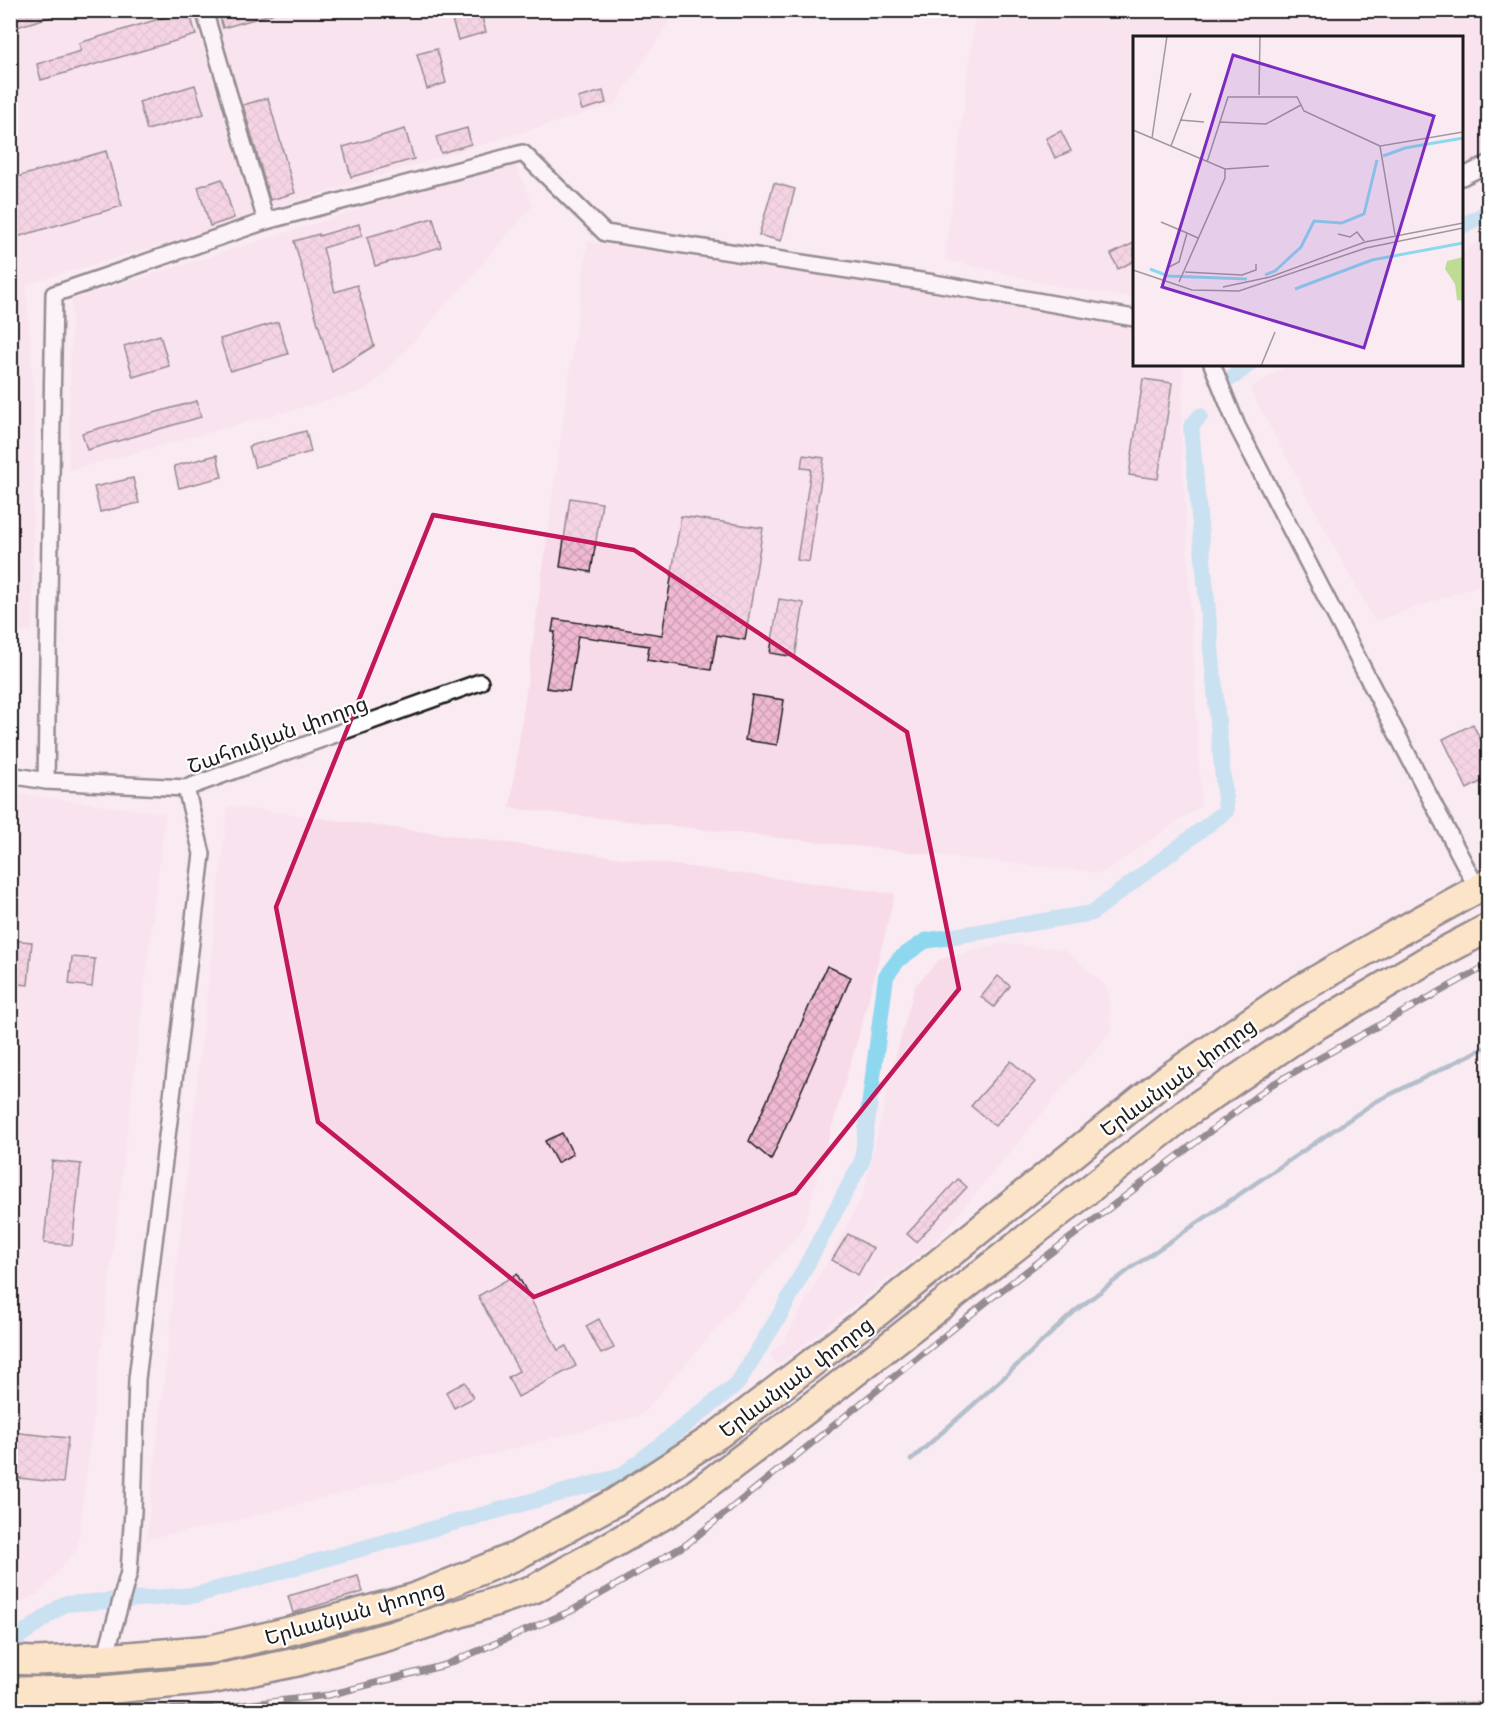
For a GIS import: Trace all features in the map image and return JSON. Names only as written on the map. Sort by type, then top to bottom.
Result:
[{"type":"highway","name":"Երևանյան փողոց","points":[[10,1660],[105,1658],[212,1649],[413,1598],[516,1556],[615,1502],[719,1434],[878,1312],[1165,1080],[1285,998],[1483,886]]},
{"type":"highway","name":"Երևանյան փողոց","points":[[10,1691],[103,1690],[210,1680],[297,1662],[390,1636],[534,1589],[672,1510],[830,1392],[1188,1112],[1305,1033],[1424,962],[1488,928]]},
{"type":"street","points":[[204,10],[266,221]]},
{"type":"street","points":[[46,781],[54,294],[266,221],[523,153],[605,233],[934,283],[1133,318]]},
{"type":"street","points":[[1463,176],[1488,164]]},
{"type":"street","points":[[1213,366],[1237,426],[1483,886]]},
{"type":"street","name":"Շահումյան փողոց","points":[[10,775],[46,781],[186,788],[480,682]]},
{"type":"street","points":[[105,1658],[129,1572],[137,1380],[201,854],[186,788]]},
{"type":"highlighted area","points":[[433,515],[634,550],[907,732],[959,989],[795,1193],[534,1297],[318,1122],[276,907]]},
{"type":"shaded area","points":[[11,11],[192,11],[254,217],[26,284],[34,410],[32,631],[11,633]]},
{"type":"shaded area","points":[[212,11],[676,11],[615,104],[268,209]]},
{"type":"shaded area","points":[[976,11],[1488,11],[1488,155],[1463,167],[1463,36],[1133,36],[1133,297],[1062,287],[945,259]]},
{"type":"shaded area","points":[[515,165],[533,205],[398,359],[365,390],[69,470],[72,300],[454,180]]},
{"type":"shaded area","points":[[1488,236],[1488,582],[1375,621],[1250,389],[1286,366],[1463,366],[1463,252]]},
{"type":"shaded area","points":[[588,242],[946,294],[1133,327],[1133,366],[1183,366],[1181,434],[1201,805],[1102,873],[510,808]]},
{"type":"shaded area","points":[[11,793],[165,814],[77,1549],[39,1593],[11,1606]]},
{"type":"shaded area","points":[[228,806],[895,894],[863,1020],[802,1230],[641,1415],[218,1525],[147,1538]]},
{"type":"shaded area","points":[[1003,944],[1065,950],[1107,988],[1111,1030],[934,1243],[777,1365],[770,1353],[784,1342],[863,1196],[896,1055],[915,986],[939,960]]},
{"type":"building","points":[[10,10],[60,10],[60,14],[10,29]]},
{"type":"building","points":[[189,10],[196,35],[41,80],[37,64],[81,51],[79,43]]},
{"type":"building","points":[[218,10],[272,10],[272,14],[223,28]]},
{"type":"building","points":[[449,10],[480,10],[486,32],[458,40]]},
{"type":"building","points":[[437,49],[446,83],[427,89],[417,54]]},
{"type":"building","points":[[195,85],[204,114],[147,130],[139,102]]},
{"type":"building","points":[[603,91],[606,103],[582,110],[578,98]]},
{"type":"building","points":[[268,98],[295,193],[270,200],[243,105]]},
{"type":"building","points":[[467,128],[471,144],[441,153],[436,137]]},
{"type":"building","points":[[405,129],[414,159],[351,177],[343,147]]},
{"type":"building","points":[[1061,131],[1071,151],[1055,158],[1046,138]]},
{"type":"building","points":[[106,151],[122,206],[10,239],[10,179]]},
{"type":"building","points":[[222,179],[234,218],[210,226],[198,187]]},
{"type":"building","points":[[774,183],[795,189],[781,241],[759,235]]},
{"type":"building","points":[[433,218],[441,247],[375,266],[367,237]]},
{"type":"building","points":[[359,224],[362,236],[323,248],[335,292],[357,285],[374,346],[332,372],[294,241]]},
{"type":"building","points":[[1133,243],[1133,262],[1118,269],[1111,254]]},
{"type":"building","points":[[278,322],[288,354],[230,371],[220,339]]},
{"type":"building","points":[[160,335],[169,366],[133,377],[124,346]]},
{"type":"building","points":[[1143,379],[1172,383],[1158,479],[1129,475]]},
{"type":"building","points":[[197,401],[201,417],[87,450],[82,433]]},
{"type":"building","points":[[306,431],[311,452],[255,467],[249,446]]},
{"type":"building","points":[[217,455],[222,477],[179,488],[174,466]]},
{"type":"building","points":[[803,455],[824,458],[809,562],[797,560],[811,469],[801,468]]},
{"type":"building","points":[[133,478],[139,503],[100,512],[94,487]]},
{"type":"building","points":[[570,498],[602,503],[591,572],[560,567]]},
{"type":"building","points":[[681,516],[763,528],[745,640],[717,635],[711,670],[647,660],[649,646],[578,636],[569,691],[546,688],[555,632],[552,632],[554,619],[662,635]]},
{"type":"building","points":[[779,599],[804,603],[795,657],[770,653]]},
{"type":"building","points":[[752,695],[784,700],[777,745],[745,740]]},
{"type":"building","points":[[1473,724],[1488,756],[1488,778],[1467,789],[1443,739]]},
{"type":"building","points":[[10,940],[32,942],[28,985],[10,983]]},
{"type":"building","points":[[72,957],[95,959],[92,987],[69,984]]},
{"type":"building","points":[[827,966],[851,977],[771,1160],[749,1141]]},
{"type":"building","points":[[998,976],[1010,986],[994,1007],[981,997]]},
{"type":"building","points":[[1011,1061],[1035,1082],[995,1126],[971,1106]]},
{"type":"building","points":[[562,1133],[573,1154],[557,1163],[545,1141]]},
{"type":"building","points":[[52,1161],[81,1164],[72,1245],[44,1243]]},
{"type":"building","points":[[958,1179],[967,1187],[916,1242],[907,1234]]},
{"type":"building","points":[[848,1234],[873,1248],[858,1275],[832,1260]]},
{"type":"building","points":[[517,1274],[558,1350],[566,1346],[576,1366],[518,1397],[508,1377],[519,1371],[478,1296]]},
{"type":"building","points":[[599,1319],[614,1348],[601,1354],[586,1326]]},
{"type":"building","points":[[465,1382],[473,1398],[454,1408],[446,1392]]},
{"type":"building","points":[[10,1432],[68,1438],[63,1483],[10,1477]]},
{"type":"building","points":[[358,1576],[363,1592],[293,1613],[288,1596]]},
{"type":"waterway","points":[[1463,225],[1488,212]]},
{"type":"waterway","points":[[1233,377],[1247,366]]},
{"type":"waterway","points":[[10,1637],[17,1638],[64,1604],[196,1595],[621,1476],[737,1384],[781,1313],[862,1161],[886,976],[899,959],[925,941],[1092,913],[1226,811],[1191,427],[1200,416]]},
{"type":"waterway","points":[[911,1460],[1075,1311],[1134,1266],[1375,1102],[1488,1046]]},
{"type":"railway","points":[[45,1712],[216,1708],[329,1695],[445,1665],[571,1611],[687,1544],[990,1299],[1271,1085],[1488,965]]},
{"type":"railway","points":[[1061,1712],[1488,1705]]}]
